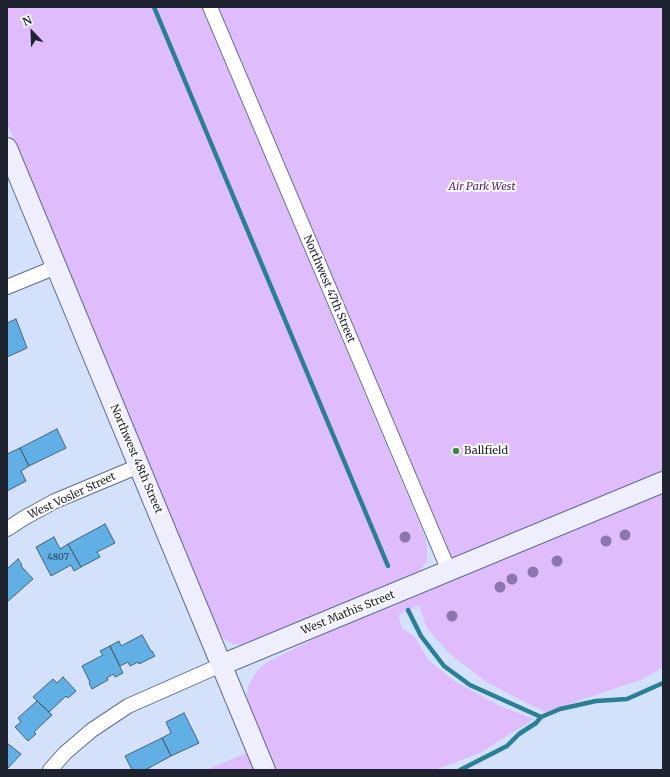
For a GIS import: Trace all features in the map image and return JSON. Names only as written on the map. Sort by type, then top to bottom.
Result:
[{"type":"main road","name":"Northwest 48th Street","points":[[7,148],[265,770]]},
{"type":"main road","name":"West Mathis Street","points":[[221,665],[663,482]]},
{"type":"street","name":"Northwest 47th Street","points":[[210,7],[449,571]]},
{"type":"street","points":[[7,287],[56,267]]},
{"type":"street","name":"West Vosler Street","points":[[7,529],[55,501],[139,466]]},
{"type":"street","name":"West Mathis Street","points":[[50,770],[65,754],[92,730],[121,710],[142,699],[221,665]]},
{"type":"green space","points":[[7,7],[202,7],[425,537],[427,548],[426,563],[416,574],[245,645],[233,644],[224,639],[215,625],[7,123]]},
{"type":"green space","name":"Air Park West","points":[[210,7],[663,7],[663,482],[449,571]]},
{"type":"green space","points":[[663,490],[663,667],[643,679],[545,712],[486,682],[449,653],[427,628],[419,605],[398,615],[402,629],[414,636],[429,661],[456,682],[500,706],[534,719],[480,753],[435,770],[276,770],[247,699],[248,686],[257,671],[268,662],[347,622]]},
{"type":"green space","points":[[256,749],[265,770],[208,770],[216,766]]},
{"type":"building","points":[[16,319],[27,348],[7,357],[7,323]]},
{"type":"building","points":[[57,429],[66,448],[29,466],[20,448]]},
{"type":"building","points":[[20,448],[29,466],[21,471],[26,481],[7,491],[7,454]]},
{"type":"building","points":[[105,524],[115,543],[97,552],[100,557],[81,567],[68,544]]},
{"type":"building","points":[[54,537],[60,549],[68,544],[81,567],[74,571],[71,565],[51,576],[36,547]]},
{"type":"building","points":[[18,559],[22,565],[21,566],[33,579],[7,602],[7,569]]},
{"type":"building","points":[[142,635],[155,656],[139,664],[138,662],[130,666],[128,662],[120,666],[110,646],[119,641],[121,646]]},
{"type":"building","points":[[110,646],[123,673],[115,677],[113,674],[107,678],[108,680],[92,689],[82,666],[103,655],[100,651]]},
{"type":"building","points":[[63,677],[76,691],[68,698],[66,696],[49,712],[33,697],[53,679],[57,683]]},
{"type":"building","points":[[37,701],[52,715],[34,732],[36,734],[28,741],[15,727],[21,722],[18,718]]},
{"type":"building","points":[[184,713],[199,743],[171,756],[162,738],[171,733],[166,722]]},
{"type":"building","points":[[162,738],[171,756],[145,770],[132,770],[125,756]]},
{"type":"building","points":[[7,743],[21,754],[7,769]]},
{"type":"waterway","points":[[154,7],[388,566]]},
{"type":"waterway","points":[[408,610],[421,636],[444,666],[470,685],[541,717]]},
{"type":"waterway","points":[[460,770],[507,746],[519,734],[536,723],[541,717],[560,709],[596,701],[627,699],[663,683]]},
{"type":"place","name":"Ballfield","points":[[456,451]]}]
